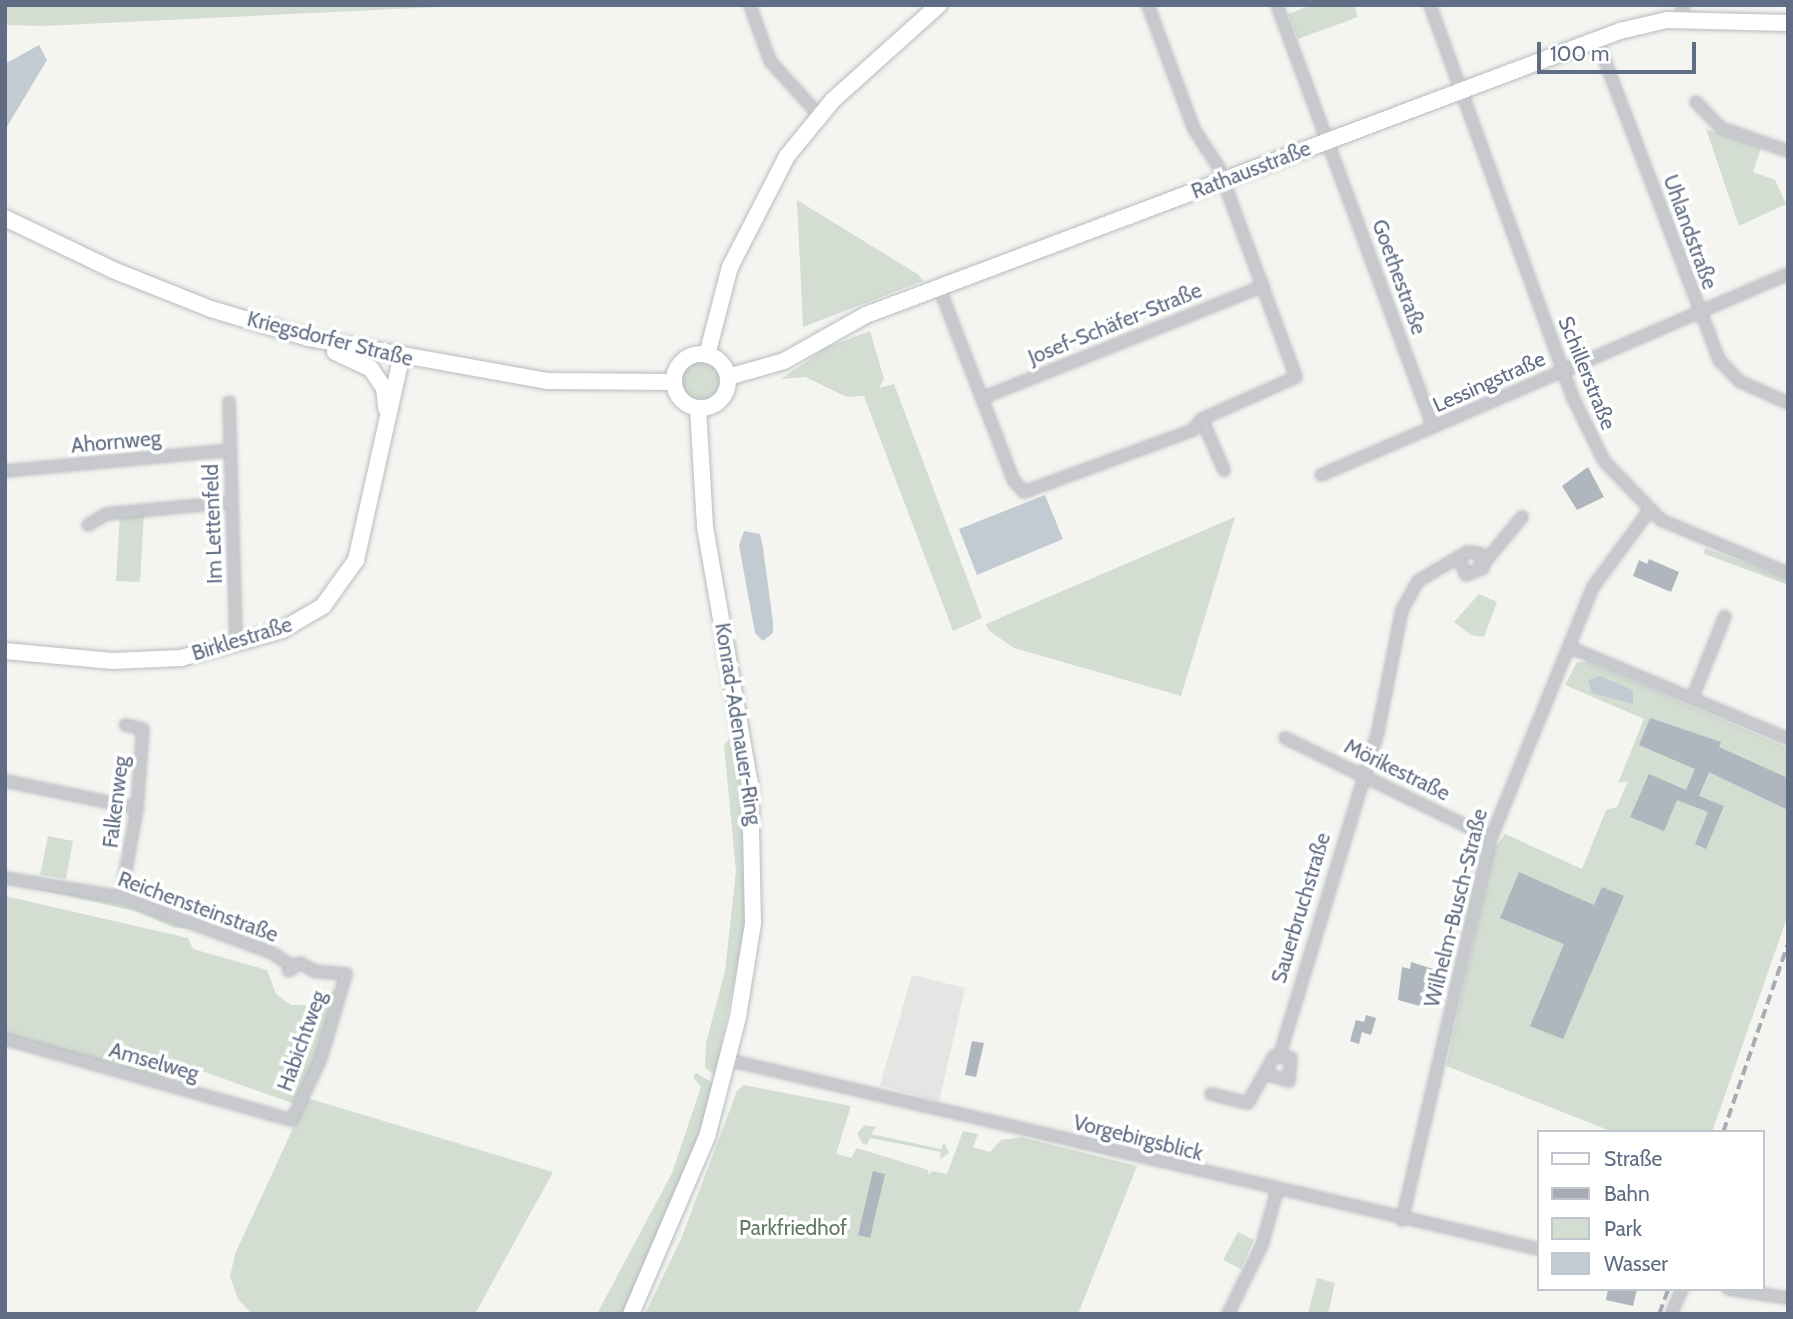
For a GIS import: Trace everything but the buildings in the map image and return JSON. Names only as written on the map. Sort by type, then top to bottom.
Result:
[{"type":"main road","points":[[707,355],[716,312],[748,224],[819,115],[939,5]]},
{"type":"main road","name":"Rathausstraße","points":[[728,377],[772,366],[838,327],[939,287],[1597,40],[1683,12],[1788,23]]},
{"type":"main road","name":"Kriegsdorfer Straße","points":[[5,218],[162,289],[308,338],[401,359],[548,381],[674,382]]},
{"type":"main road","name":"Birklestraße","points":[[308,338],[371,369],[384,388],[387,428]]},
{"type":"main road","points":[[707,355],[719,360],[728,377],[721,401],[698,409],[681,400],[674,382],[684,360],[707,355]]},
{"type":"main road","name":"Birklestraße","points":[[5,651],[135,662],[233,646],[282,630],[323,607],[356,560],[401,359]]},
{"type":"main road","name":"Konrad-Adenauer-Ring","points":[[631,1314],[698,1164],[728,1060],[752,923],[755,848],[747,754],[705,526],[698,409]]},
{"type":"street","points":[[750,5],[771,61],[819,115]]},
{"type":"street","points":[[939,287],[1014,481],[1024,492],[1115,456],[1137,453],[1193,430],[1202,419],[1296,377],[1209,144],[1194,129],[1148,5]]},
{"type":"street","name":"Goethestraße","points":[[1277,5],[1433,427]]},
{"type":"street","name":"Schillerstraße","points":[[1430,5],[1563,370],[1591,439],[1648,512],[1685,533],[1788,573]]},
{"type":"street","name":"Uhlandstraße","points":[[1597,40],[1698,313],[1732,376],[1788,403]]},
{"type":"street","points":[[1696,102],[1721,128],[1788,151]]},
{"type":"street","name":"Lessingstraße","points":[[1321,475],[1788,274]]},
{"type":"street","name":"Josef-Schäfer-Straße","points":[[982,398],[1264,286]]},
{"type":"street","name":"Im Lettenfeld","points":[[229,402],[233,646]]},
{"type":"street","points":[[1202,419],[1224,470]]},
{"type":"street","name":"Ahornweg","points":[[5,471],[230,450]]},
{"type":"street","points":[[88,525],[106,514],[232,502]]},
{"type":"street","name":"Wilhelm-Busch-Straße","points":[[1402,1220],[1490,838],[1593,587],[1648,512]]},
{"type":"street","points":[[1484,563],[1473,551],[1460,560],[1460,569],[1471,576],[1484,563],[1522,517]]},
{"type":"street","name":"Sauerbruchstraße","points":[[1211,1094],[1248,1102],[1259,1077],[1266,1074],[1272,1058],[1280,1054],[1386,699],[1407,597],[1424,576],[1460,560]]},
{"type":"street","points":[[1692,699],[1725,616]]},
{"type":"street","points":[[1569,647],[1788,739]]},
{"type":"street","name":"Falkenweg","points":[[121,897],[137,808],[143,729],[125,725]]},
{"type":"street","name":"Mörikestraße","points":[[1285,738],[1490,838]]},
{"type":"street","points":[[5,781],[137,808]]},
{"type":"street","name":"Reichensteinstraße","points":[[5,878],[121,897],[272,953],[290,968],[304,963],[314,971],[346,974]]},
{"type":"street","name":"Habichtweg","points":[[292,1120],[321,1058],[346,974]]},
{"type":"street","name":"Amselweg","points":[[5,1039],[292,1120]]},
{"type":"street","points":[[1266,1074],[1289,1081],[1294,1064],[1280,1054]]},
{"type":"street","name":"Vorgebirgsblick","points":[[728,1060],[1277,1191],[1538,1249]]},
{"type":"street","points":[[1228,1314],[1262,1245],[1277,1191]]},
{"type":"street","points":[[1671,1314],[1681,1291]]},
{"type":"street","points":[[1741,1291],[1788,1298]]},
{"type":"shaded area","points":[[912,975],[965,988],[939,1102],[880,1085]]},
{"type":"green space","points":[[5,5],[480,5],[43,26],[5,25]]},
{"type":"green space","points":[[1312,5],[1354,5],[1358,17],[1298,39],[1288,14]]},
{"type":"green space","points":[[1706,129],[1761,148],[1753,172],[1775,180],[1786,204],[1739,226]]},
{"type":"green space","points":[[797,200],[919,275],[923,281],[803,327]]},
{"type":"green space","points":[[870,331],[884,379],[879,388],[894,384],[982,618],[953,631],[864,396],[847,397],[805,377],[781,379],[828,347]]},
{"type":"green space","points":[[701,360],[716,366],[722,381],[716,396],[701,402],[686,396],[680,381],[686,366]]},
{"type":"green space","points":[[144,513],[140,582],[116,581],[120,515]]},
{"type":"green space","points":[[1235,517],[1181,696],[1014,648],[988,630],[986,624]]},
{"type":"green space","points":[[1705,548],[1788,579],[1788,585],[1704,554]]},
{"type":"green space","points":[[1479,594],[1497,602],[1484,637],[1471,635],[1454,622]]},
{"type":"green space","points":[[1577,662],[1588,662],[1788,748],[1788,915],[1713,1130],[1608,1130],[1446,1066],[1494,849],[1505,834],[1582,869],[1606,810],[1617,807],[1628,781],[1618,783],[1644,719],[1565,685]]},
{"type":"green space","points":[[737,730],[746,922],[715,1075],[705,1068],[706,1043],[725,971],[736,871],[724,745]]},
{"type":"green space","points":[[48,836],[73,841],[66,879],[40,875]]},
{"type":"green space","points":[[19,885],[113,901],[198,929],[175,928],[135,911]]},
{"type":"green space","points":[[5,896],[188,938],[193,949],[267,970],[276,994],[291,1005],[311,1005],[335,990],[317,1055],[295,1104],[171,1060],[165,1078],[5,1036]]},
{"type":"green space","points":[[696,1073],[713,1083],[703,1128],[626,1314],[597,1314],[672,1173],[701,1087],[693,1077]]},
{"type":"green space","name":"Parkfriedhof","points":[[744,1085],[851,1106],[836,1154],[851,1158],[857,1148],[928,1170],[929,1175],[932,1171],[947,1174],[963,1131],[978,1134],[973,1147],[990,1152],[1001,1140],[1021,1137],[1137,1166],[1078,1314],[645,1314],[681,1239],[737,1091]]},
{"type":"green space","points":[[307,1098],[553,1172],[475,1314],[252,1314],[238,1299],[230,1277],[235,1254]]},
{"type":"green space","points":[[865,1125],[876,1127],[871,1134],[941,1149],[944,1142],[949,1153],[940,1159],[941,1152],[870,1138],[867,1145],[862,1143],[857,1133]]},
{"type":"green space","points":[[1238,1232],[1254,1240],[1241,1269],[1223,1260]]},
{"type":"green space","points":[[1317,1278],[1335,1283],[1328,1314],[1308,1314]]},
{"type":"water","points":[[39,45],[47,60],[5,130],[5,64]]},
{"type":"water","points":[[1045,495],[1063,539],[977,575],[959,529]]},
{"type":"water","points":[[744,531],[760,534],[763,548],[773,633],[763,641],[755,633],[739,545]]},
{"type":"water","points":[[1600,676],[1633,690],[1633,704],[1592,693],[1588,680]]},
{"type":"railway","points":[[1724,1130],[1788,943]]},
{"type":"railway","points":[[1659,1314],[1667,1291]]}]
